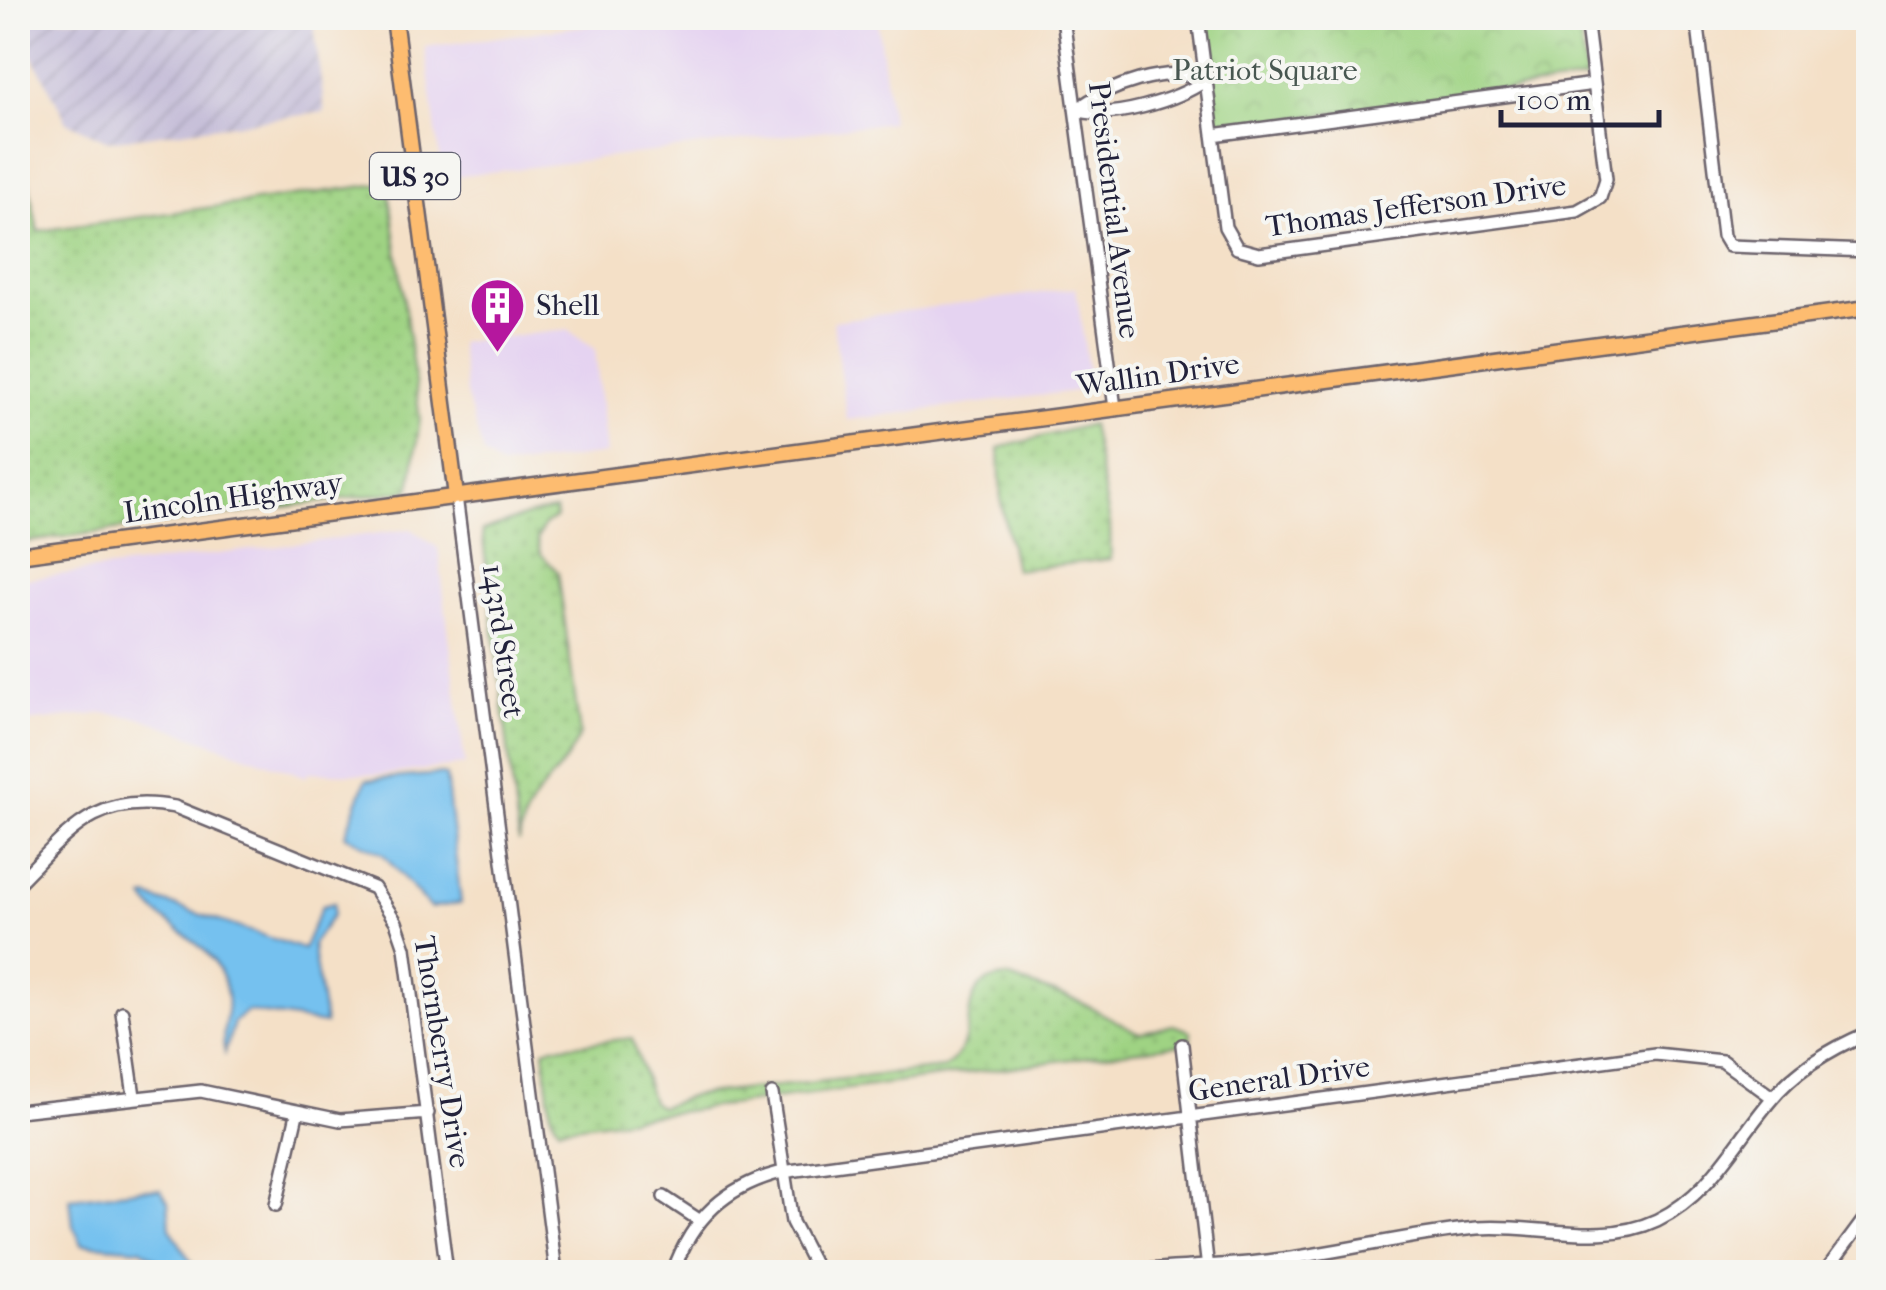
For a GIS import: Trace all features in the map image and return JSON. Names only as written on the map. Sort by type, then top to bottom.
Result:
[{"type":"main road","name":"143rd Street","points":[[394,18],[456,496]]},
{"type":"main road","name":"Wallin Drive","points":[[456,496],[1868,308]]},
{"type":"main road","name":"Lincoln Highway","points":[[18,555],[456,496]]},
{"type":"street","name":"Presidential Avenue","points":[[1063,18],[1115,408]]},
{"type":"street","points":[[1198,18],[1212,134],[1594,84],[1586,18]]},
{"type":"street","points":[[1697,18],[1723,236],[1729,246],[1868,252]]},
{"type":"street","points":[[1076,110],[1093,97],[1162,74],[1186,72],[1206,80]]},
{"type":"street","points":[[1076,110],[1097,117],[1111,114],[1188,93],[1206,80]]},
{"type":"street","name":"Thomas Jefferson Drive","points":[[1212,134],[1224,226],[1237,248],[1259,254],[1576,211],[1600,198],[1606,178],[1594,84]]},
{"type":"street","name":"143rd Street","points":[[456,496],[556,1272]]},
{"type":"street","name":"Thornberry Drive","points":[[18,883],[89,818],[115,803],[141,800],[175,807],[374,888],[387,905],[405,948],[447,1272]]},
{"type":"street","points":[[122,1012],[134,1096]]},
{"type":"street","points":[[1124,1272],[1208,1269],[1477,1228],[1578,1234],[1618,1232],[1654,1222],[1689,1202],[1715,1176],[1772,1097],[1810,1064],[1868,1033]]},
{"type":"street","points":[[1182,1045],[1208,1269]]},
{"type":"street","name":"General Drive","points":[[698,1220],[736,1188],[782,1172],[1655,1054],[1722,1062],[1772,1097]]},
{"type":"street","points":[[18,1111],[134,1096],[212,1092],[297,1114],[340,1120],[428,1113]]},
{"type":"street","points":[[772,1094],[792,1222],[818,1272]]},
{"type":"street","points":[[276,1205],[297,1114]]},
{"type":"street","points":[[664,1197],[698,1220],[682,1246],[673,1272]]},
{"type":"street","points":[[1826,1272],[1868,1214]]},
{"type":"shaded area","points":[[18,18],[313,18],[325,112],[108,141],[67,122],[18,28]]},
{"type":"shaded area","points":[[642,18],[877,18],[891,122],[442,178],[425,47]]},
{"type":"shaded area","points":[[1076,288],[1091,389],[847,420],[833,321]]},
{"type":"shaded area","points":[[568,330],[595,349],[606,454],[501,467],[484,455],[466,394],[459,342]]},
{"type":"shaded area","points":[[411,529],[438,548],[465,765],[379,775],[308,772],[307,777],[142,718],[105,713],[18,723],[18,580]]},
{"type":"green space","name":"Patriot Square","points":[[1202,18],[1578,18],[1586,80],[1216,129]]},
{"type":"green space","points":[[18,127],[38,231],[388,183],[420,419],[410,490],[18,543]]},
{"type":"green space","points":[[1091,424],[1110,523],[1111,559],[1015,570],[1001,502],[999,448]]},
{"type":"green space","points":[[555,510],[556,518],[545,524],[537,539],[540,553],[558,572],[580,734],[529,809],[519,842],[482,531]]},
{"type":"green space","points":[[1007,977],[1078,1001],[1139,1033],[1173,1025],[1191,1031],[1191,1043],[559,1128],[551,1115],[544,1050],[553,1047],[632,1038],[652,1102],[660,1107],[695,1095],[944,1068],[964,1043],[972,1000],[978,989],[989,981]]},
{"type":"water","points":[[446,776],[461,903],[430,908],[383,854],[345,835],[366,780]]},
{"type":"water","points":[[144,898],[303,949],[322,906],[334,903],[333,915],[312,944],[325,1024],[247,1011],[234,1022],[225,1053],[227,998],[220,972],[201,947],[154,910]]},
{"type":"water","points":[[161,1190],[168,1202],[170,1228],[197,1272],[175,1272],[141,1249],[82,1244],[73,1226],[70,1198]]},
{"type":"place","name":"Shell","points":[[497,354]]}]
